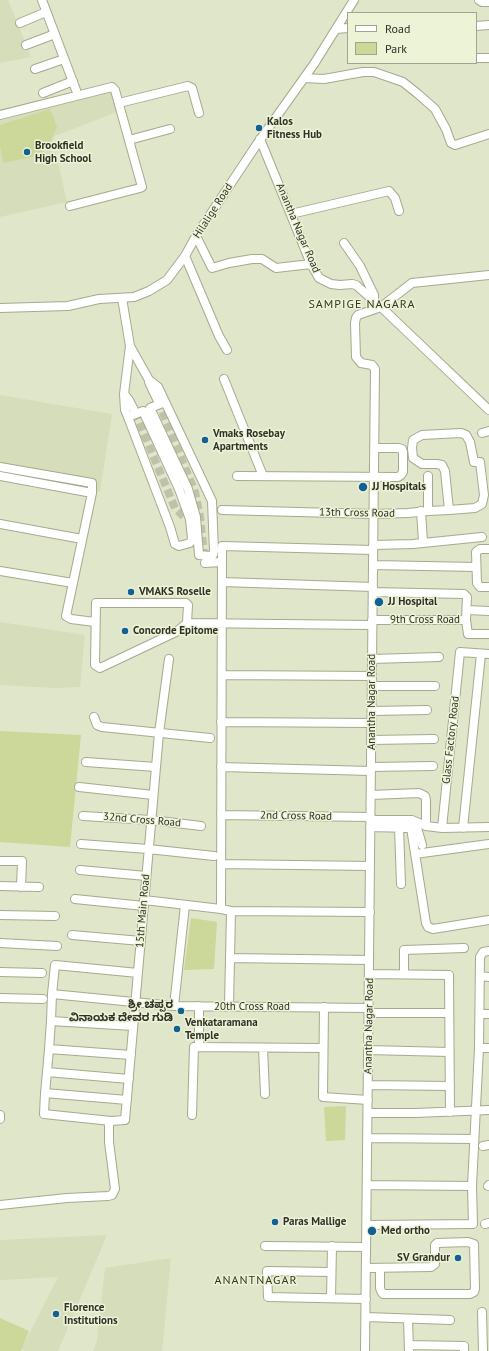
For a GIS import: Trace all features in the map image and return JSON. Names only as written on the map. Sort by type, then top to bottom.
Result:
[{"type":"street","points":[[42,0],[76,90]]},
{"type":"street","name":"Hilalige Road","points":[[0,308],[68,306],[99,299],[122,298],[142,294],[167,280],[185,256],[196,236],[260,139],[304,78],[354,0]]},
{"type":"street","points":[[479,0],[482,2],[489,2]]},
{"type":"street","points":[[20,23],[46,12]]},
{"type":"street","points":[[477,26],[489,25]]},
{"type":"street","points":[[336,29],[347,28]]},
{"type":"street","points":[[26,45],[54,34]]},
{"type":"street","points":[[477,58],[489,58]]},
{"type":"street","points":[[35,69],[64,59]]},
{"type":"street","points":[[304,78],[324,80],[363,72],[374,72],[403,82],[435,109],[446,129],[451,143],[455,145],[489,134]]},
{"type":"street","points":[[43,93],[73,81]]},
{"type":"street","points":[[119,103],[188,86],[192,88],[199,113]]},
{"type":"street","points":[[0,115],[112,87],[116,92],[141,184],[140,188],[70,206]]},
{"type":"street","points":[[129,140],[170,129]]},
{"type":"street","name":"Anantha Nagar Road","points":[[260,139],[311,264],[319,278],[322,281],[336,285],[354,284],[381,307]]},
{"type":"street","points":[[291,214],[389,191],[395,198],[399,211]]},
{"type":"street","points":[[196,236],[212,268],[252,259],[262,260],[276,268],[311,264]]},
{"type":"street","points":[[344,243],[360,266],[374,295],[374,301]]},
{"type":"street","points":[[185,256],[219,336],[227,350]]},
{"type":"street","points":[[489,275],[412,283],[381,307],[489,410]]},
{"type":"street","points":[[122,298],[130,346],[124,394],[125,410],[170,527],[175,544],[179,546],[190,542],[192,539],[196,517],[188,489],[150,408],[161,402]]},
{"type":"street","name":"Anantha Nagar Road","points":[[365,1351],[375,369],[372,365],[361,363],[356,358],[355,323],[358,315],[381,307]]},
{"type":"street","points":[[128,417],[143,411],[179,489],[194,528],[199,555],[202,557],[213,554],[212,501],[161,402],[158,387],[149,380],[130,346]]},
{"type":"street","points":[[224,379],[262,476]]},
{"type":"street","points":[[124,394],[135,412]]},
{"type":"street","name":"13th Cross Road","points":[[222,510],[374,514],[449,510],[475,508],[482,504],[484,495],[480,462],[474,462],[470,442],[466,435],[461,433],[422,435],[413,440],[413,458],[422,464],[442,465],[445,471],[449,510]]},
{"type":"street","points":[[237,476],[398,477],[403,472],[402,449],[374,448]]},
{"type":"street","points":[[0,467],[92,483],[92,493],[66,616],[71,619],[96,622]]},
{"type":"street","points":[[0,476],[92,493]]},
{"type":"street","points":[[423,542],[424,511],[428,476]]},
{"type":"street","points":[[0,524],[82,540]]},
{"type":"street","points":[[221,909],[222,546],[373,547],[482,537]]},
{"type":"street","points":[[489,549],[480,549],[476,552],[478,586],[489,586]]},
{"type":"street","points":[[205,563],[221,562]]},
{"type":"street","points":[[373,565],[476,567]]},
{"type":"street","points":[[0,571],[73,582]]},
{"type":"street","points":[[222,582],[464,594],[467,597],[466,620]]},
{"type":"street","points":[[96,603],[186,603],[188,605],[187,623],[176,632],[100,668],[95,665],[96,622],[96,603]]},
{"type":"street","points":[[467,610],[489,611]]},
{"type":"street","name":"9th Cross Road","points":[[187,623],[466,620],[468,634],[489,634]]},
{"type":"street","name":"Glass Factory Road","points":[[442,828],[460,652],[485,654],[463,828]]},
{"type":"street","points":[[372,658],[439,657]]},
{"type":"street","name":"15th Main Road","points":[[111,1121],[125,1120],[158,733],[169,659]]},
{"type":"street","points":[[222,674],[372,676]]},
{"type":"street","points":[[372,686],[435,686]]},
{"type":"street","points":[[372,711],[428,710]]},
{"type":"street","points":[[94,717],[97,725],[102,726],[210,738]]},
{"type":"street","points":[[221,722],[372,723]]},
{"type":"street","points":[[371,740],[434,739]]},
{"type":"street","points":[[86,762],[156,767]]},
{"type":"street","points":[[221,767],[371,769],[432,766]]},
{"type":"street","points":[[79,787],[153,795]]},
{"type":"street","points":[[371,795],[419,793],[425,796],[426,826]]},
{"type":"street","name":"2nd Cross Road","points":[[221,815],[370,821]]},
{"type":"street","name":"32nd Cross Road","points":[[83,816],[151,820],[201,826]]},
{"type":"street","points":[[370,821],[399,827],[418,822],[426,826],[442,828],[489,827]]},
{"type":"street","points":[[370,821],[410,824],[418,831],[422,845]]},
{"type":"street","points":[[410,824],[428,928],[433,929],[489,920]]},
{"type":"street","points":[[399,827],[401,884]]},
{"type":"street","points":[[81,844],[214,856]]},
{"type":"street","points":[[415,854],[489,844]]},
{"type":"street","points":[[0,861],[22,861],[21,887]]},
{"type":"street","points":[[221,864],[370,866]]},
{"type":"street","points":[[80,870],[146,876]]},
{"type":"street","points":[[0,886],[39,887]]},
{"type":"street","points":[[75,899],[185,905],[230,911],[370,912]]},
{"type":"street","points":[[174,1006],[185,905]]},
{"type":"street","points":[[229,1006],[230,911]]},
{"type":"street","points":[[0,915],[55,916]]},
{"type":"street","points":[[72,935],[140,941]]},
{"type":"street","points":[[0,943],[57,946]]},
{"type":"street","points":[[404,974],[404,950],[464,948]]},
{"type":"street","points":[[367,1225],[472,1224],[475,1110],[479,1048],[480,957],[483,952],[489,951]]},
{"type":"street","points":[[230,958],[369,960]]},
{"type":"street","points":[[0,1205],[112,1195],[115,1189],[109,1142],[109,1124],[111,1121],[44,1114],[55,965],[138,973]]},
{"type":"street","points":[[0,972],[42,973]]},
{"type":"street","points":[[369,974],[449,975],[450,1112]]},
{"type":"street","points":[[480,976],[489,977]]},
{"type":"street","name":"20th Cross Road","points":[[52,994],[174,1006],[324,1007],[449,1014]]},
{"type":"street","points":[[0,998],[43,998]]},
{"type":"street","points":[[199,1006],[199,1045]]},
{"type":"street","points":[[324,1007],[323,1097],[368,1100]]},
{"type":"street","points":[[480,1014],[489,1014]]},
{"type":"street","points":[[51,1021],[133,1026]]},
{"type":"street","points":[[192,1115],[194,1047],[323,1048]]},
{"type":"street","points":[[49,1048],[131,1055]]},
{"type":"street","points":[[263,1048],[265,1094]]},
{"type":"street","points":[[479,1048],[489,1048]]},
{"type":"street","points":[[368,1050],[450,1052]]},
{"type":"street","points":[[47,1072],[128,1079]]},
{"type":"street","points":[[368,1085],[450,1086]]},
{"type":"street","points":[[45,1093],[127,1100]]},
{"type":"street","points":[[368,1113],[489,1110]]},
{"type":"street","points":[[367,1138],[474,1139]]},
{"type":"street","points":[[367,1185],[472,1186]]},
{"type":"street","points":[[366,1268],[431,1267],[435,1264],[435,1245],[437,1243],[468,1242],[474,1244],[475,1289],[474,1292],[470,1294],[384,1294],[380,1288],[380,1268]]},
{"type":"street","points":[[265,1246],[366,1247]]},
{"type":"street","points":[[331,1298],[332,1246]]},
{"type":"street","points":[[331,1272],[267,1271],[268,1297],[366,1299]]},
{"type":"street","points":[[482,1312],[484,1351]]},
{"type":"street","points":[[366,1317],[450,1320]]},
{"type":"street","points":[[408,1319],[409,1348],[464,1346],[464,1351]]},
{"type":"shaded area","points":[[0,0],[8,0],[31,57],[0,63]]},
{"type":"shaded area","name":"Brookfield High School","points":[[111,90],[117,112],[55,136],[49,148],[50,151],[56,153],[67,202],[0,217],[0,120]]},
{"type":"shaded area","points":[[0,395],[112,414],[100,492],[0,473]]},
{"type":"shaded area","points":[[0,622],[85,635],[80,687],[56,688],[0,685]]},
{"type":"shaded area","name":"Florence Institutions","points":[[107,1235],[58,1351],[24,1351],[22,1348],[58,1277],[0,1280],[0,1240]]},
{"type":"shaded area","points":[[171,1258],[162,1351],[93,1351],[97,1341],[105,1268]]},
{"type":"green space","points":[[50,109],[57,127],[49,144],[41,155],[3,163],[0,145],[0,125]]},
{"type":"green space","points":[[0,731],[81,735],[70,847],[0,842]]},
{"type":"green space","points":[[191,918],[217,922],[214,969],[184,970]]},
{"type":"green space","points":[[346,1106],[345,1140],[326,1141],[324,1107]]},
{"type":"green space","points":[[0,1318],[29,1331],[21,1351],[0,1351]]},
{"type":"tunnel","points":[[158,401],[195,492],[200,517],[205,562]]},
{"type":"tunnel","points":[[135,412],[175,508],[185,518],[195,520]]},
{"type":"place","name":"Kalos Fitness Hub","points":[[259,128]]},
{"type":"place","name":"Brookfield High School","points":[[27,152]]},
{"type":"place","name":"Vmaks Rosebay Apartments","points":[[205,440]]},
{"type":"place","name":"JJ Hospitals","points":[[363,487]]},
{"type":"place","name":"VMAKS Roselle","points":[[131,592]]},
{"type":"place","name":"JJ Hospital","points":[[379,602]]},
{"type":"place","name":"Concorde Epitome","points":[[125,631]]},
{"type":"place","name":"ಶ್ರೀ ಚಪ್ಪರ ವಿನಾಯಕ ದೇವರ ಗುಡಿ","points":[[181,1011]]},
{"type":"place","name":"Venkataramana Temple","points":[[177,1029]]},
{"type":"place","name":"Paras Mallige","points":[[275,1222]]},
{"type":"place","name":"Med ortho","points":[[372,1231]]},
{"type":"place","name":"SV Grandur","points":[[458,1258]]},
{"type":"place","name":"Florence Institutions","points":[[56,1314]]},
{"type":"district","name":"SAMPIGE NAGARA","points":[[362,305]]},
{"type":"district","name":"ANANTNAGAR","points":[[256,1281]]}]
